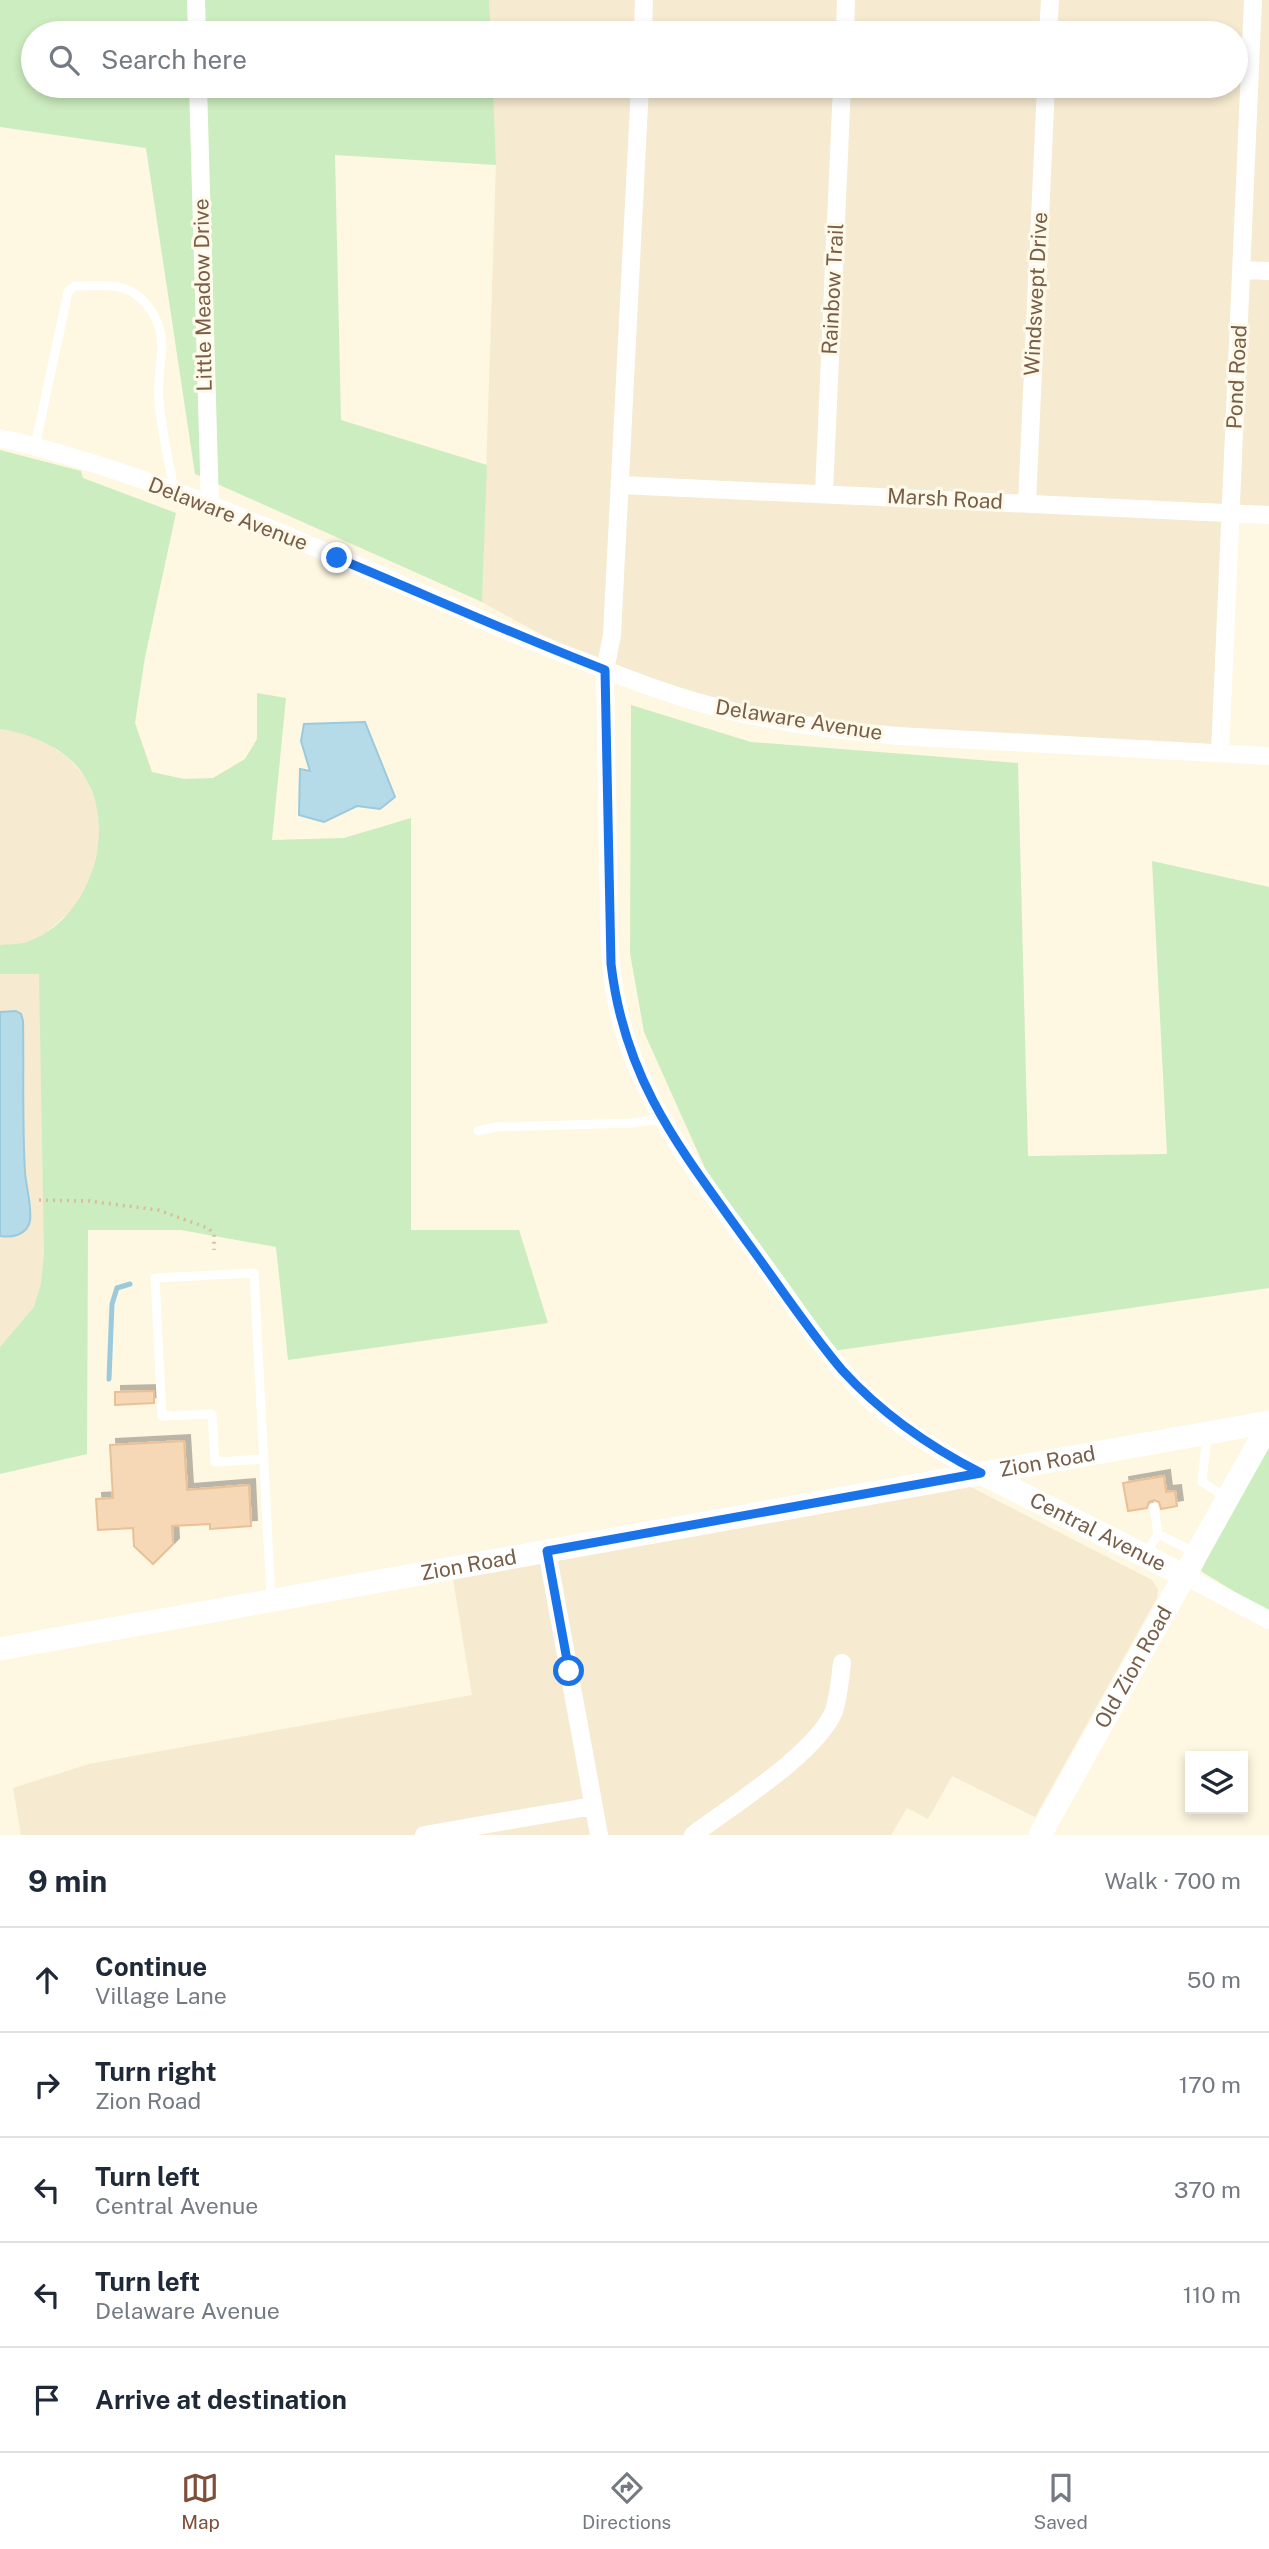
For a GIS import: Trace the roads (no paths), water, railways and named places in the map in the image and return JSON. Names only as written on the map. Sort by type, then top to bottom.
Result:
[{"type":"street","points":[[196,0],[197,21]]},
{"type":"street","points":[[643,21],[644,0]]},
{"type":"street","points":[[845,21],[846,0]]},
{"type":"street","points":[[1049,21],[1050,0]]},
{"type":"street","name":"Pond Road","points":[[1220,753],[1253,0]]},
{"type":"street","name":"Little Meadow Drive","points":[[198,98],[210,505]]},
{"type":"street","points":[[605,670],[612,635],[639,98]]},
{"type":"street","name":"Rainbow Trail","points":[[824,493],[841,98]]},
{"type":"street","name":"Windswept Drive","points":[[1027,503],[1045,98]]},
{"type":"street","points":[[1242,270],[1269,271]]},
{"type":"street","name":"Delaware Avenue","points":[[0,438],[107,468],[210,505],[489,624],[605,670],[708,705],[768,719],[837,730],[911,737],[1269,756]]},
{"type":"street","name":"Marsh Road","points":[[620,485],[1269,515]]},
{"type":"street","name":"Central Avenue","points":[[605,670],[613,980],[626,1040],[645,1088],[661,1119],[691,1164],[842,1370],[873,1402],[906,1429],[941,1452],[1269,1620]]},
{"type":"street","name":"Zion Road","points":[[0,1649],[1269,1423]]},
{"type":"street","name":"Old Zion Road","points":[[1040,1835],[1269,1423]]},
{"type":"street","points":[[547,1551],[599,1835]]},
{"type":"street","points":[[693,1835],[817,1738],[834,1709],[842,1663]]},
{"type":"street","points":[[424,1835],[593,1805]]},
{"type":"lane","points":[[35,446],[68,292],[75,286],[121,288],[139,296],[151,310],[159,326],[162,345],[158,373],[159,400],[174,492]]},
{"type":"lane","points":[[478,1131],[496,1127],[632,1123],[661,1119]]},
{"type":"lane","points":[[264,1459],[215,1462],[212,1414],[162,1416],[155,1278],[254,1273],[264,1459],[271,1601]]},
{"type":"lane","points":[[1207,1433],[1202,1482],[1227,1498]]},
{"type":"lane","points":[[1146,1555],[1158,1534],[1154,1507]]},
{"type":"lane","points":[[1158,1534],[1196,1553]]},
{"type":"water","points":[[365,722],[395,797],[380,809],[357,806],[324,822],[299,815],[300,769],[310,771],[301,741],[304,724]]},
{"type":"water","points":[[16,1011],[21,1014],[23,1021],[24,1153],[30,1221],[26,1230],[5,1237],[0,1236],[0,1012]]},
{"type":"waterway","points":[[109,1379],[112,1304],[117,1288],[130,1284]]}]
